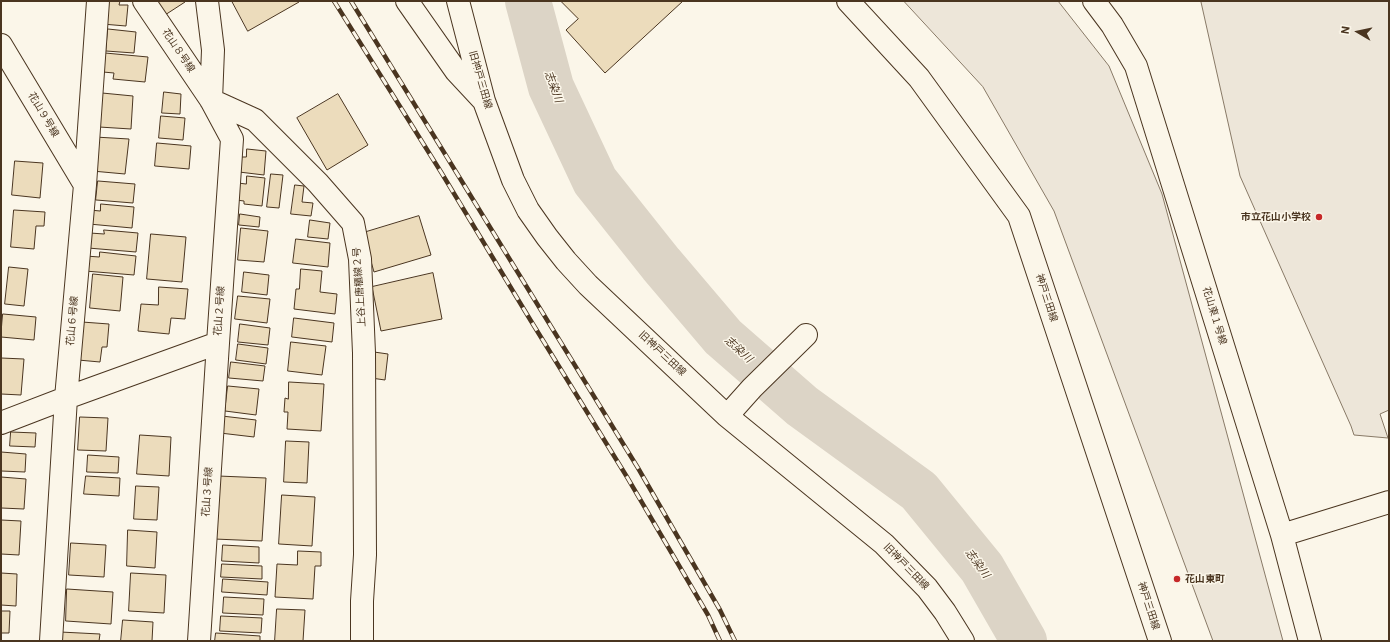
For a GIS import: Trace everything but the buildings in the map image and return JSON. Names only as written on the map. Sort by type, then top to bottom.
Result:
[{"type":"street","name":"花山６号線","points":[[51,641],[66,398],[85,185],[98,1]]},
{"type":"street","name":"花山８号線","points":[[144,1],[211,100]]},
{"type":"street","points":[[207,1],[213,50],[211,100]]},
{"type":"street","points":[[407,1],[456,71],[484,102]]},
{"type":"street","name":"旧神戸三田線","points":[[458,1],[484,102],[513,180],[528,210],[566,262],[588,285],[727,416],[884,544],[927,588],[945,612],[963,641]]},
{"type":"street","name":"神戸三田線","points":[[848,1],[919,78],[1019,216],[1160,641]]},
{"type":"street","name":"花山東１号線","points":[[1094,1],[1112,25],[1136,66],[1282,535],[1310,641]]},
{"type":"street","name":"花山９号線","points":[[1,45],[85,185]]},
{"type":"street","name":"花山２号線","points":[[1,423],[218,343],[232,139],[211,100]]},
{"type":"street","name":"上谷上唐櫃線２号","points":[[211,100],[255,120],[318,183],[353,223],[360,259],[364,353],[365,555],[362,601],[362,641]]},
{"type":"street","points":[[727,416],[752,388],[806,335]]},
{"type":"street","name":"花山３号線","points":[[199,641],[218,343]]},
{"type":"street","points":[[1282,535],[1389,502]]},
{"type":"shaded area","points":[[904,1],[1058,1],[1109,66],[1162,194],[1283,641],[1213,641],[1054,211],[983,87]]},
{"type":"shaded area","name":"市立花山小学校","points":[[1389,1],[1389,410],[1380,414],[1388,438],[1354,435],[1240,176],[1201,2]]},
{"type":"waterway","name":"志染川","points":[[528,1],[551,87],[595,181],[661,264],[723,337],[802,406],[919,491],[982,568],[1024,641]]},
{"type":"railway","points":[[334,1],[441,172],[627,477],[708,615],[720,641]]},
{"type":"railway","points":[[351,1],[638,468],[720,610],[735,641]]},
{"type":"place","name":"市立花山小学校","points":[[1319,217]]},
{"type":"place","name":"花山東町","points":[[1177,579]]}]
